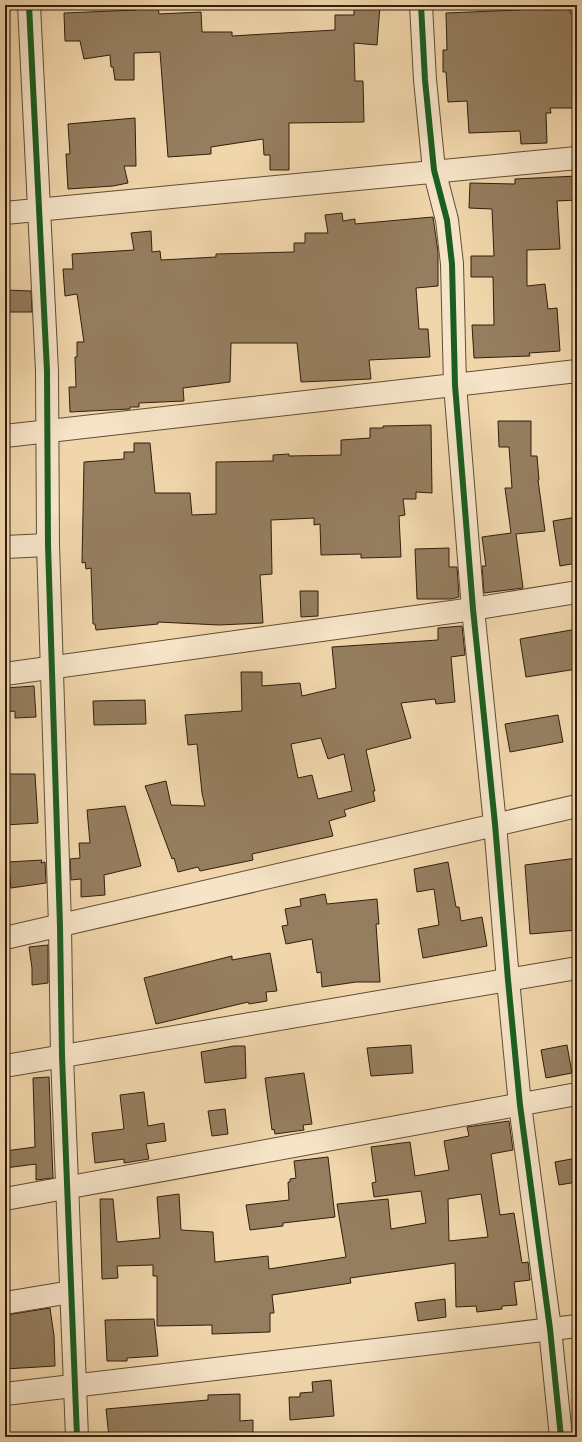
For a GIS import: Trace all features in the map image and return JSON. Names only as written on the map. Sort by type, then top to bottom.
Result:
[{"type":"street","points":[[29,5],[47,372],[46,431],[48,545],[60,926],[62,1056],[77,1437]]},
{"type":"street","points":[[421,5],[425,80],[434,170],[447,220],[451,257],[455,385],[473,609],[496,824],[508,980],[520,1105],[550,1330],[561,1437]]},
{"type":"street","points":[[5,213],[434,170],[577,158]]},
{"type":"street","points":[[5,436],[577,371]]},
{"type":"street","points":[[5,547],[48,545]]},
{"type":"street","points":[[5,674],[52,669],[473,609],[577,592]]},
{"type":"street","points":[[5,938],[577,806]]},
{"type":"street","points":[[5,1066],[577,968]]},
{"type":"street","points":[[5,1199],[577,1094]]},
{"type":"street","points":[[5,1302],[71,1292]]},
{"type":"street","points":[[5,1394],[577,1326]]},
{"type":"building","points":[[136,5],[158,5],[159,14],[201,12],[202,32],[232,32],[232,36],[335,30],[335,15],[354,15],[354,5],[380,5],[377,45],[354,43],[355,81],[363,81],[364,122],[289,123],[289,170],[270,170],[270,155],[264,155],[263,139],[211,147],[211,154],[168,157],[160,52],[134,53],[134,80],[115,80],[113,67],[111,67],[110,55],[84,59],[80,41],[65,41],[64,13],[136,10]]},
{"type":"building","points":[[519,5],[546,5],[546,10],[570,9],[570,13],[577,13],[577,108],[550,108],[551,113],[546,113],[547,143],[521,144],[520,131],[469,133],[467,101],[448,102],[446,72],[443,72],[443,50],[447,50],[446,13],[519,10]]},
{"type":"building","points":[[135,118],[136,166],[124,166],[128,183],[113,186],[68,189],[66,154],[70,154],[68,124]]},
{"type":"building","points":[[577,176],[577,200],[557,201],[560,249],[527,250],[527,286],[545,284],[548,309],[557,308],[560,351],[529,353],[530,356],[474,358],[472,325],[494,325],[493,277],[471,277],[471,256],[494,256],[492,209],[469,208],[470,183],[515,184],[515,179]]},
{"type":"building","points":[[342,213],[343,221],[355,219],[355,224],[433,217],[438,252],[438,286],[416,288],[419,329],[428,329],[430,357],[369,360],[371,379],[301,382],[297,343],[231,343],[230,382],[183,388],[184,401],[139,403],[139,407],[130,407],[130,409],[70,412],[69,387],[76,387],[75,357],[77,357],[77,342],[84,342],[77,294],[65,296],[63,269],[73,269],[72,254],[134,250],[131,233],[151,231],[152,252],[160,251],[161,260],[216,257],[216,254],[294,252],[294,243],[305,243],[305,233],[328,233],[325,215]]},
{"type":"building","points":[[5,290],[31,291],[32,312],[9,312],[9,309],[5,309]]},
{"type":"building","points":[[498,421],[531,421],[531,456],[537,456],[538,480],[545,531],[516,534],[523,588],[484,593],[482,566],[486,566],[482,537],[511,533],[505,488],[512,488],[509,447],[499,447]]},
{"type":"building","points":[[431,425],[432,493],[416,492],[416,499],[403,499],[405,515],[399,516],[401,557],[361,558],[361,554],[321,555],[320,524],[314,525],[314,518],[271,520],[272,574],[260,575],[263,623],[219,625],[158,622],[158,624],[96,630],[95,624],[93,624],[91,568],[86,569],[85,562],[82,563],[84,462],[124,459],[124,452],[134,452],[134,443],[150,443],[155,493],[190,493],[192,515],[216,514],[216,462],[273,461],[273,455],[289,454],[289,456],[341,455],[341,440],[370,438],[370,428],[383,428],[383,426]]},
{"type":"building","points":[[577,517],[577,563],[560,566],[553,521]]},
{"type":"building","points":[[449,548],[449,567],[457,567],[459,597],[451,599],[417,599],[415,549]]},
{"type":"building","points":[[300,591],[318,591],[318,616],[301,617]]},
{"type":"building","points":[[462,626],[465,655],[451,657],[455,702],[436,704],[435,699],[401,703],[411,738],[366,750],[375,791],[373,791],[375,801],[344,810],[346,816],[329,821],[333,836],[252,854],[253,860],[200,871],[198,867],[178,872],[174,858],[172,859],[145,786],[166,781],[171,805],[205,806],[202,793],[197,744],[188,745],[185,715],[242,711],[241,672],[262,672],[262,686],[300,683],[302,696],[336,688],[332,647],[438,640],[438,628]],"holes":[[[321,738],[328,759],[344,754],[352,791],[318,799],[312,775],[298,778],[291,744]]]},
{"type":"building","points":[[577,629],[577,669],[526,677],[520,639]]},
{"type":"building","points":[[34,686],[36,717],[15,718],[15,711],[5,712],[5,688]]},
{"type":"building","points":[[145,700],[146,724],[94,725],[93,701]]},
{"type":"building","points":[[558,715],[563,742],[510,752],[505,724]]},
{"type":"building","points":[[5,774],[35,774],[38,823],[5,825]]},
{"type":"building","points":[[125,806],[141,866],[104,875],[105,895],[81,897],[81,879],[71,880],[70,859],[80,858],[79,843],[90,843],[87,810]]},
{"type":"building","points":[[577,858],[577,930],[530,934],[525,865]]},
{"type":"building","points":[[42,860],[41,863],[45,862],[46,883],[11,888],[8,862]]},
{"type":"building","points":[[448,862],[456,907],[459,907],[461,921],[482,917],[487,946],[423,958],[418,929],[439,925],[434,889],[417,892],[414,869]]},
{"type":"building","points":[[325,894],[327,904],[377,899],[379,924],[376,924],[380,982],[356,982],[322,987],[321,972],[317,973],[312,939],[286,944],[282,926],[288,925],[285,909],[301,906],[300,899]]},
{"type":"building","points":[[48,945],[48,983],[32,985],[32,968],[29,947]]},
{"type":"building","points":[[270,953],[277,991],[266,992],[267,1001],[249,1004],[248,1002],[156,1024],[144,978],[232,956],[232,960]]},
{"type":"building","points":[[411,1045],[413,1073],[371,1076],[367,1048]]},
{"type":"building","points":[[567,1045],[572,1073],[546,1078],[541,1050]]},
{"type":"building","points":[[234,1046],[245,1046],[246,1078],[205,1083],[201,1052]]},
{"type":"building","points":[[304,1073],[312,1124],[303,1125],[304,1130],[275,1134],[274,1129],[272,1130],[265,1078]]},
{"type":"building","points":[[49,1077],[53,1178],[36,1180],[36,1164],[5,1168],[5,1151],[35,1147],[33,1078]]},
{"type":"building","points":[[144,1092],[148,1126],[164,1123],[166,1141],[146,1144],[149,1159],[124,1163],[124,1159],[95,1163],[92,1133],[124,1129],[120,1095]]},
{"type":"building","points":[[225,1109],[228,1134],[212,1136],[208,1111]]},
{"type":"building","points":[[509,1121],[513,1150],[491,1154],[500,1215],[514,1213],[522,1263],[528,1262],[530,1280],[514,1282],[517,1305],[502,1306],[502,1309],[477,1312],[476,1306],[456,1307],[455,1263],[350,1278],[351,1283],[272,1295],[274,1313],[270,1313],[270,1332],[212,1334],[212,1325],[157,1326],[157,1276],[153,1276],[153,1265],[117,1266],[118,1278],[102,1279],[100,1199],[113,1199],[117,1242],[160,1238],[157,1197],[179,1194],[181,1230],[213,1232],[215,1262],[268,1256],[269,1269],[346,1257],[337,1204],[388,1199],[391,1229],[426,1223],[421,1191],[374,1197],[372,1183],[376,1182],[371,1147],[410,1142],[415,1176],[449,1170],[444,1141],[469,1136],[467,1127]],"holes":[[[481,1194],[488,1237],[449,1241],[448,1199]]]},
{"type":"building","points":[[328,1157],[335,1217],[283,1223],[283,1226],[250,1230],[246,1205],[289,1200],[288,1182],[290,1182],[290,1179],[296,1178],[294,1161]]},
{"type":"building","points":[[577,1158],[577,1182],[559,1185],[555,1162]]},
{"type":"building","points":[[445,1299],[446,1317],[418,1321],[415,1303]]},
{"type":"building","points":[[50,1308],[54,1336],[55,1366],[5,1369],[5,1338],[8,1337],[6,1315]]},
{"type":"building","points":[[154,1319],[158,1356],[127,1358],[127,1361],[107,1361],[105,1320]]},
{"type":"building","points":[[331,1380],[334,1416],[290,1420],[289,1397],[300,1397],[300,1393],[313,1392],[312,1382]]},
{"type":"building","points":[[240,1394],[240,1421],[253,1420],[253,1437],[109,1437],[106,1409],[208,1400],[208,1395]]},
{"type":"cycle path","points":[[29,5],[47,371],[48,545],[60,926],[62,1056],[77,1437]]},
{"type":"cycle path","points":[[421,5],[425,80],[434,170],[447,220],[452,264],[455,385],[473,609],[495,824],[520,1105],[550,1329],[561,1437]]}]
